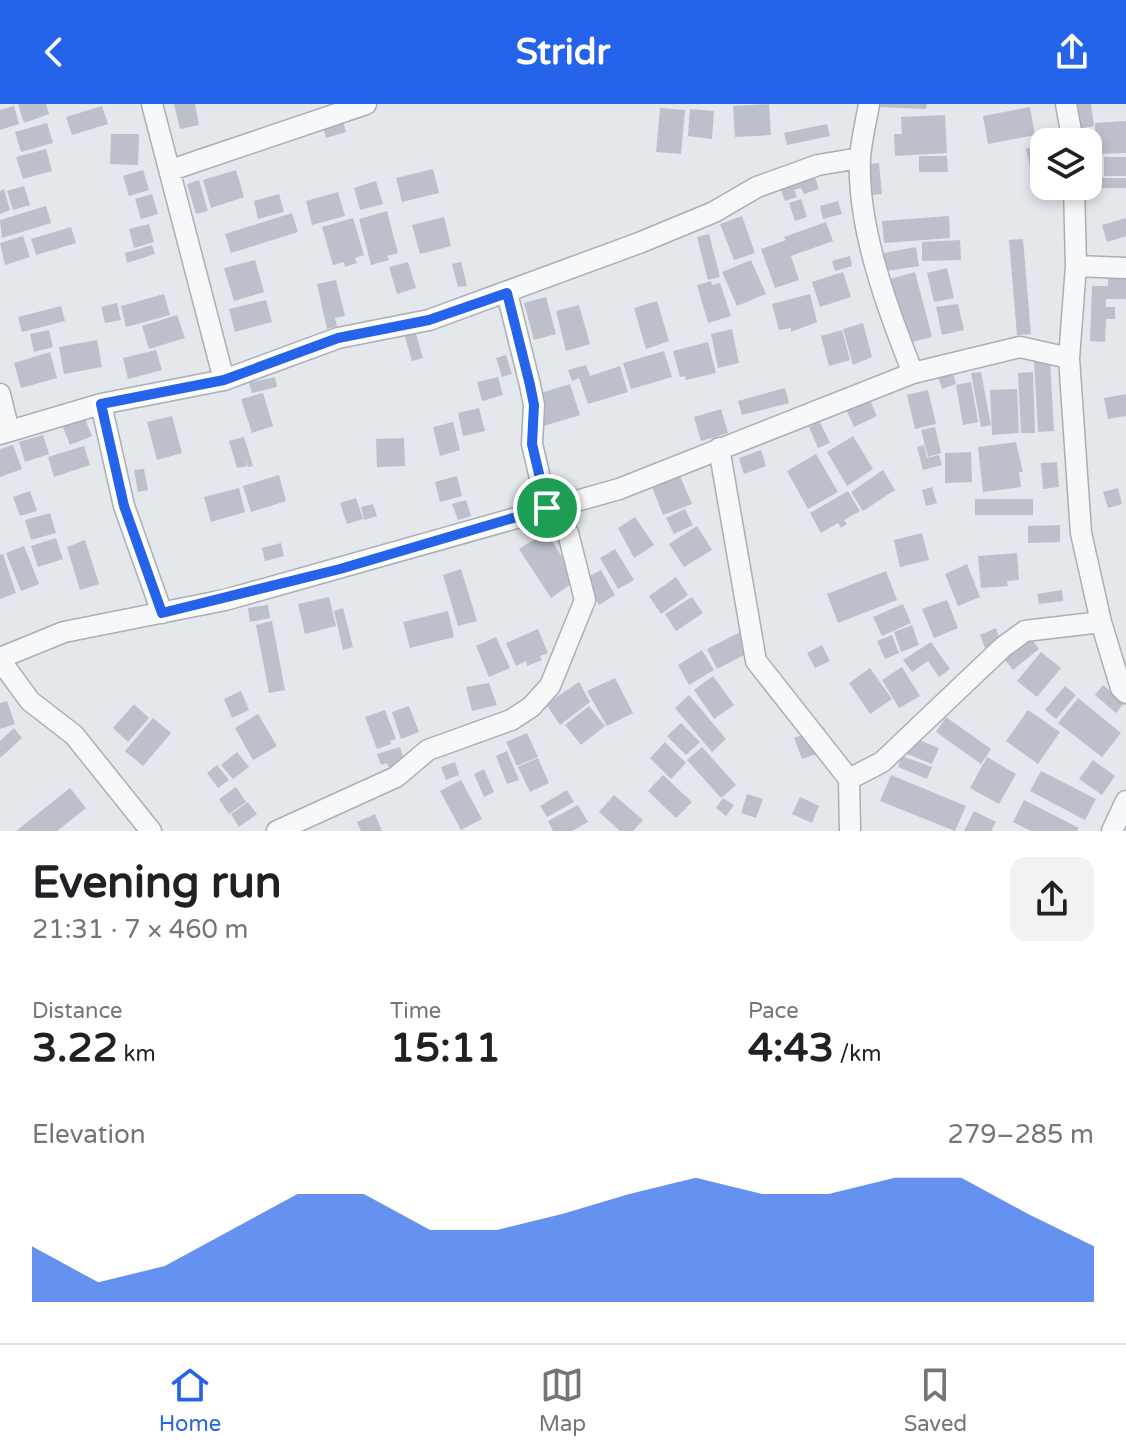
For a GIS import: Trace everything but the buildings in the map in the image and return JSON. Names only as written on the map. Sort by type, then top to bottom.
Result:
[{"type":"street","points":[[152,104],[224,380]]},
{"type":"street","points":[[171,170],[366,104]]},
{"type":"street","points":[[869,104],[860,158],[862,195],[877,272],[913,373]]},
{"type":"street","points":[[1066,104],[1070,128]]},
{"type":"street","points":[[0,394],[4,433],[101,404],[224,380],[338,338],[429,320],[507,293],[714,212],[757,187],[818,165],[860,158]]},
{"type":"street","points":[[1074,200],[1076,266],[1069,358],[1081,533],[1101,622],[1121,688],[1126,693]]},
{"type":"street","points":[[1076,266],[1126,268]]},
{"type":"street","points":[[277,831],[396,777],[428,750],[511,720],[531,707],[550,686],[585,600],[568,533],[547,508],[532,444],[534,405],[507,293]]},
{"type":"street","points":[[151,831],[74,735],[30,701],[0,659],[64,632],[162,613],[340,569],[619,489],[913,373],[1020,347],[1069,358]]},
{"type":"street","points":[[101,404],[124,506],[162,613]]},
{"type":"street","points":[[719,448],[756,661],[849,779],[850,831]]},
{"type":"street","points":[[849,779],[882,762],[1003,647],[1025,631],[1101,622]]},
{"type":"street","points":[[1112,831],[1126,801]]},
{"type":"route","points":[[507,293],[534,405],[532,444],[547,508],[340,569],[263,587],[225,600],[162,613],[124,506],[101,404],[224,380],[338,338],[429,320],[507,293]]}]
